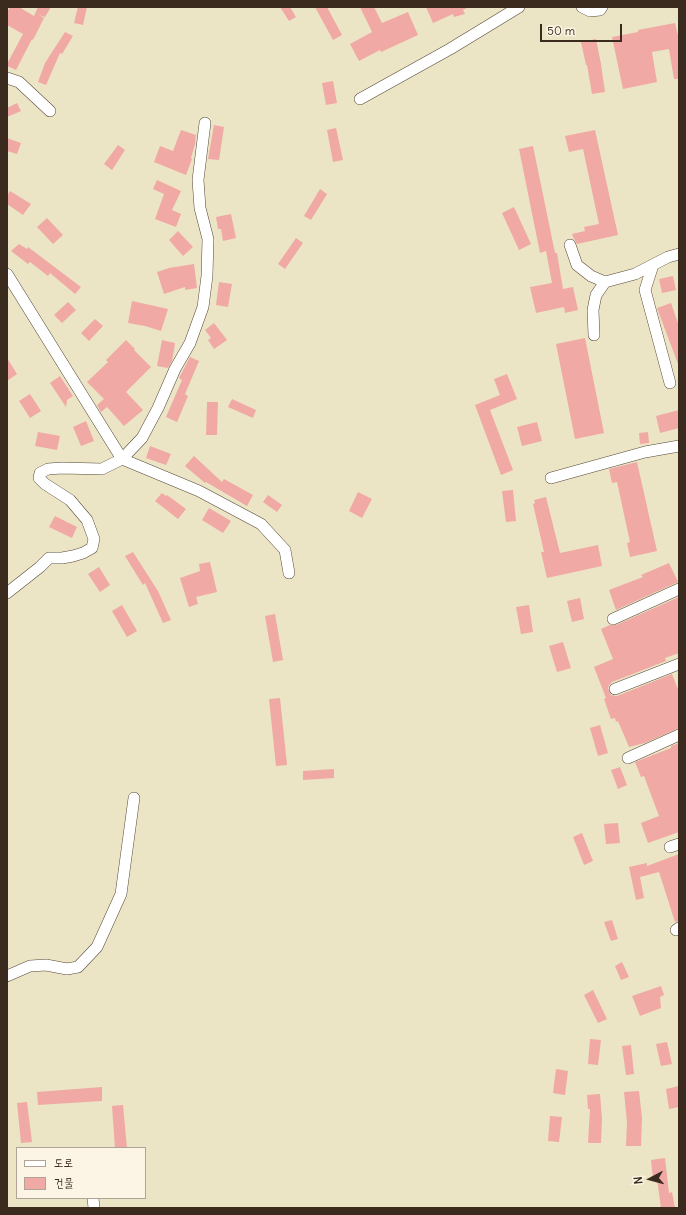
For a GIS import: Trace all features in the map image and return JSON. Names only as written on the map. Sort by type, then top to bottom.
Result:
[{"type":"street","points":[[360,99],[450,49],[519,7]]},
{"type":"street","points":[[582,7],[590,11],[600,10],[602,7]]},
{"type":"street","points":[[7,78],[19,82],[50,111]]},
{"type":"street","points":[[7,593],[49,558],[73,556],[92,548],[94,539],[87,520],[70,500],[45,484],[39,478],[40,473],[48,469],[62,468],[102,469],[122,459],[142,438],[158,408],[175,369],[190,343],[203,307],[207,276],[208,239],[200,208],[198,180],[205,123]]},
{"type":"street","points":[[570,245],[577,264],[592,276],[605,282],[635,274],[668,257],[679,254]]},
{"type":"street","points":[[653,265],[645,290],[670,384]]},
{"type":"street","points":[[7,274],[122,459],[198,490],[261,524],[286,550],[289,573]]},
{"type":"street","points":[[594,335],[593,310],[596,296],[605,282]]},
{"type":"street","points":[[551,478],[645,452],[679,446]]},
{"type":"street","points":[[613,619],[679,589]]},
{"type":"street","points":[[615,689],[679,664]]},
{"type":"street","points":[[628,758],[679,735]]},
{"type":"street","points":[[7,976],[30,966],[46,965],[67,969],[78,967],[97,947],[121,894],[134,798]]},
{"type":"building","points":[[10,7],[19,7],[34,16],[38,7],[51,7],[45,17],[39,15],[44,18],[16,70],[7,66],[7,64],[23,34],[7,25],[7,12]]},
{"type":"building","points":[[78,7],[87,7],[83,25],[74,23]]},
{"type":"building","points":[[280,7],[290,7],[296,17],[289,21]]},
{"type":"building","points":[[315,7],[327,7],[342,35],[333,40]]},
{"type":"building","points":[[360,7],[374,7],[382,23],[408,12],[418,35],[381,52],[380,50],[359,61],[350,44],[372,32]]},
{"type":"building","points":[[426,7],[469,7],[463,10],[465,14],[454,17],[453,14],[433,23]]},
{"type":"building","points":[[675,23],[679,40],[679,79],[674,79],[669,49],[652,52],[657,82],[623,89],[612,37]]},
{"type":"building","points":[[65,32],[73,36],[62,54],[60,53],[46,85],[38,82],[45,63]]},
{"type":"building","points":[[596,39],[605,92],[592,94],[581,42]]},
{"type":"building","points":[[333,81],[337,103],[326,105],[322,83]]},
{"type":"building","points":[[17,103],[21,111],[7,117],[7,108]]},
{"type":"building","points":[[214,125],[224,127],[219,160],[208,159]]},
{"type":"building","points":[[336,128],[343,160],[333,162],[327,130]]},
{"type":"building","points":[[181,130],[196,135],[192,159],[186,175],[154,162],[160,146],[173,151]]},
{"type":"building","points":[[595,130],[618,235],[577,244],[572,234],[585,231],[584,227],[599,224],[583,149],[569,152],[565,136]]},
{"type":"building","points":[[7,138],[21,143],[17,154],[7,151]]},
{"type":"building","points":[[118,145],[125,150],[112,170],[104,164]]},
{"type":"building","points":[[533,146],[555,253],[557,253],[563,289],[573,287],[578,310],[565,313],[564,307],[536,313],[530,287],[552,283],[546,251],[540,253],[519,149]]},
{"type":"building","points":[[157,180],[181,191],[172,210],[181,214],[176,227],[155,219],[164,194],[153,189]]},
{"type":"building","points":[[320,189],[327,194],[311,220],[304,216]]},
{"type":"building","points":[[10,191],[31,204],[23,215],[7,204],[7,196]]},
{"type":"building","points":[[514,207],[531,244],[519,250],[502,213]]},
{"type":"building","points":[[231,214],[236,238],[223,241],[221,229],[218,229],[216,217]]},
{"type":"building","points":[[47,218],[63,235],[53,244],[37,227]]},
{"type":"building","points":[[178,231],[193,247],[183,256],[169,240]]},
{"type":"building","points":[[296,238],[303,243],[285,269],[278,264]]},
{"type":"building","points":[[19,244],[27,249],[28,247],[81,287],[75,294],[50,273],[48,276],[30,262],[28,264],[11,251]]},
{"type":"building","points":[[194,264],[197,288],[185,290],[185,287],[164,294],[157,272],[169,268]]},
{"type":"building","points":[[673,276],[676,290],[662,293],[659,279]]},
{"type":"building","points":[[219,282],[232,284],[228,307],[216,305]]},
{"type":"building","points":[[132,301],[168,309],[161,331],[128,323]]},
{"type":"building","points":[[68,302],[76,310],[62,323],[54,315]]},
{"type":"building","points":[[671,303],[679,326],[678,364],[657,308]]},
{"type":"building","points":[[95,319],[103,326],[89,341],[81,333]]},
{"type":"building","points":[[214,323],[227,340],[214,349],[208,340],[211,338],[205,330]]},
{"type":"building","points":[[585,338],[604,433],[575,439],[556,344]]},
{"type":"building","points":[[126,340],[151,367],[126,392],[143,410],[124,426],[107,407],[101,412],[97,405],[104,399],[87,382],[108,362],[106,360]]},
{"type":"building","points":[[162,340],[175,343],[172,361],[168,368],[157,366]]},
{"type":"building","points":[[190,357],[199,361],[185,394],[188,396],[177,422],[166,417],[182,380],[179,378]]},
{"type":"building","points":[[7,358],[17,374],[7,381]]},
{"type":"building","points":[[507,374],[517,399],[490,410],[513,470],[501,475],[475,405],[500,395],[494,379]]},
{"type":"building","points":[[60,376],[73,396],[67,400],[66,407],[50,383]]},
{"type":"building","points":[[30,394],[41,411],[30,418],[19,401]]},
{"type":"building","points":[[232,399],[256,410],[253,418],[228,407]]},
{"type":"building","points":[[207,402],[218,402],[217,435],[206,435]]},
{"type":"building","points":[[679,410],[679,428],[660,433],[656,416]]},
{"type":"building","points":[[86,421],[94,441],[81,446],[73,427]]},
{"type":"building","points":[[537,422],[542,441],[522,446],[517,427]]},
{"type":"building","points":[[38,432],[60,436],[57,450],[35,446]]},
{"type":"building","points":[[648,432],[649,443],[640,444],[639,433]]},
{"type":"building","points":[[150,446],[171,454],[166,465],[146,458]]},
{"type":"building","points":[[194,456],[222,482],[224,479],[253,495],[247,506],[206,482],[205,483],[185,466]]},
{"type":"building","points":[[637,462],[657,551],[630,557],[627,543],[630,542],[617,482],[612,483],[609,469]]},
{"type":"building","points":[[513,490],[516,521],[506,522],[502,491]]},
{"type":"building","points":[[358,492],[372,499],[362,518],[349,511]]},
{"type":"building","points":[[162,493],[186,509],[178,519],[155,501]]},
{"type":"building","points":[[268,495],[282,505],[277,512],[263,502]]},
{"type":"building","points":[[546,497],[560,553],[598,545],[602,566],[547,578],[541,552],[544,552],[533,504],[535,503],[534,500]]},
{"type":"building","points":[[209,508],[231,521],[223,533],[202,520]]},
{"type":"building","points":[[55,516],[77,527],[72,538],[49,527]]},
{"type":"building","points":[[133,552],[158,591],[171,620],[163,623],[145,583],[143,585],[125,556]]},
{"type":"building","points":[[210,562],[217,592],[196,597],[198,604],[189,607],[180,578],[200,571],[199,564]]},
{"type":"building","points":[[669,563],[678,582],[616,610],[609,590],[643,577],[641,575]]},
{"type":"building","points":[[99,567],[110,585],[100,592],[88,574]]},
{"type":"building","points":[[679,597],[679,653],[665,658],[666,661],[612,682],[608,688],[611,695],[617,696],[672,674],[679,692],[679,728],[645,743],[629,747],[618,721],[616,722],[615,718],[611,719],[604,699],[606,698],[594,667],[613,659],[601,629],[610,625],[616,625]]},
{"type":"building","points":[[580,598],[584,619],[572,622],[567,601]]},
{"type":"building","points":[[122,605],[137,631],[127,637],[112,611]]},
{"type":"building","points":[[529,605],[533,632],[521,634],[516,607]]},
{"type":"building","points":[[275,614],[283,660],[273,662],[265,616]]},
{"type":"building","points":[[563,642],[571,668],[557,672],[549,646]]},
{"type":"building","points":[[280,698],[287,765],[276,766],[269,699]]},
{"type":"building","points":[[600,725],[608,753],[598,756],[590,728]]},
{"type":"building","points":[[679,743],[679,832],[648,843],[641,823],[659,816],[644,776],[641,777],[635,762],[671,748],[671,746]]},
{"type":"building","points":[[620,767],[627,785],[618,789],[611,770]]},
{"type":"building","points":[[334,769],[334,778],[303,780],[303,771]]},
{"type":"building","points":[[618,823],[620,843],[606,844],[604,824]]},
{"type":"building","points":[[582,833],[593,861],[584,865],[573,837]]},
{"type":"building","points":[[679,854],[679,921],[675,922],[659,872],[640,877],[644,898],[636,900],[629,867],[647,863],[647,866]]},
{"type":"building","points":[[612,920],[618,939],[611,941],[604,922]]},
{"type":"building","points":[[622,962],[629,977],[621,980],[615,966]]},
{"type":"building","points":[[661,986],[664,995],[660,997],[661,1008],[640,1016],[632,996]]},
{"type":"building","points":[[593,990],[607,1019],[598,1023],[584,995]]},
{"type":"building","points":[[590,1039],[601,1040],[598,1065],[588,1064]]},
{"type":"building","points":[[667,1042],[672,1064],[661,1066],[656,1044]]},
{"type":"building","points":[[631,1045],[634,1074],[626,1075],[622,1046]]},
{"type":"building","points":[[556,1069],[568,1071],[565,1095],[553,1093]]},
{"type":"building","points":[[679,1086],[679,1107],[669,1109],[666,1089]]},
{"type":"building","points":[[102,1087],[102,1101],[38,1105],[37,1092]]},
{"type":"building","points":[[639,1091],[642,1118],[641,1146],[626,1146],[627,1122],[624,1092]]},
{"type":"building","points":[[600,1094],[602,1119],[601,1143],[588,1143],[590,1109],[588,1109],[587,1095]]},
{"type":"building","points":[[27,1102],[32,1142],[21,1143],[17,1103]]},
{"type":"building","points":[[123,1105],[127,1147],[115,1147],[112,1106]]},
{"type":"building","points":[[550,1116],[562,1117],[559,1142],[548,1141]]},
{"type":"building","points":[[665,1158],[669,1193],[672,1192],[675,1208],[661,1208],[657,1179],[653,1180],[651,1160]]}]
